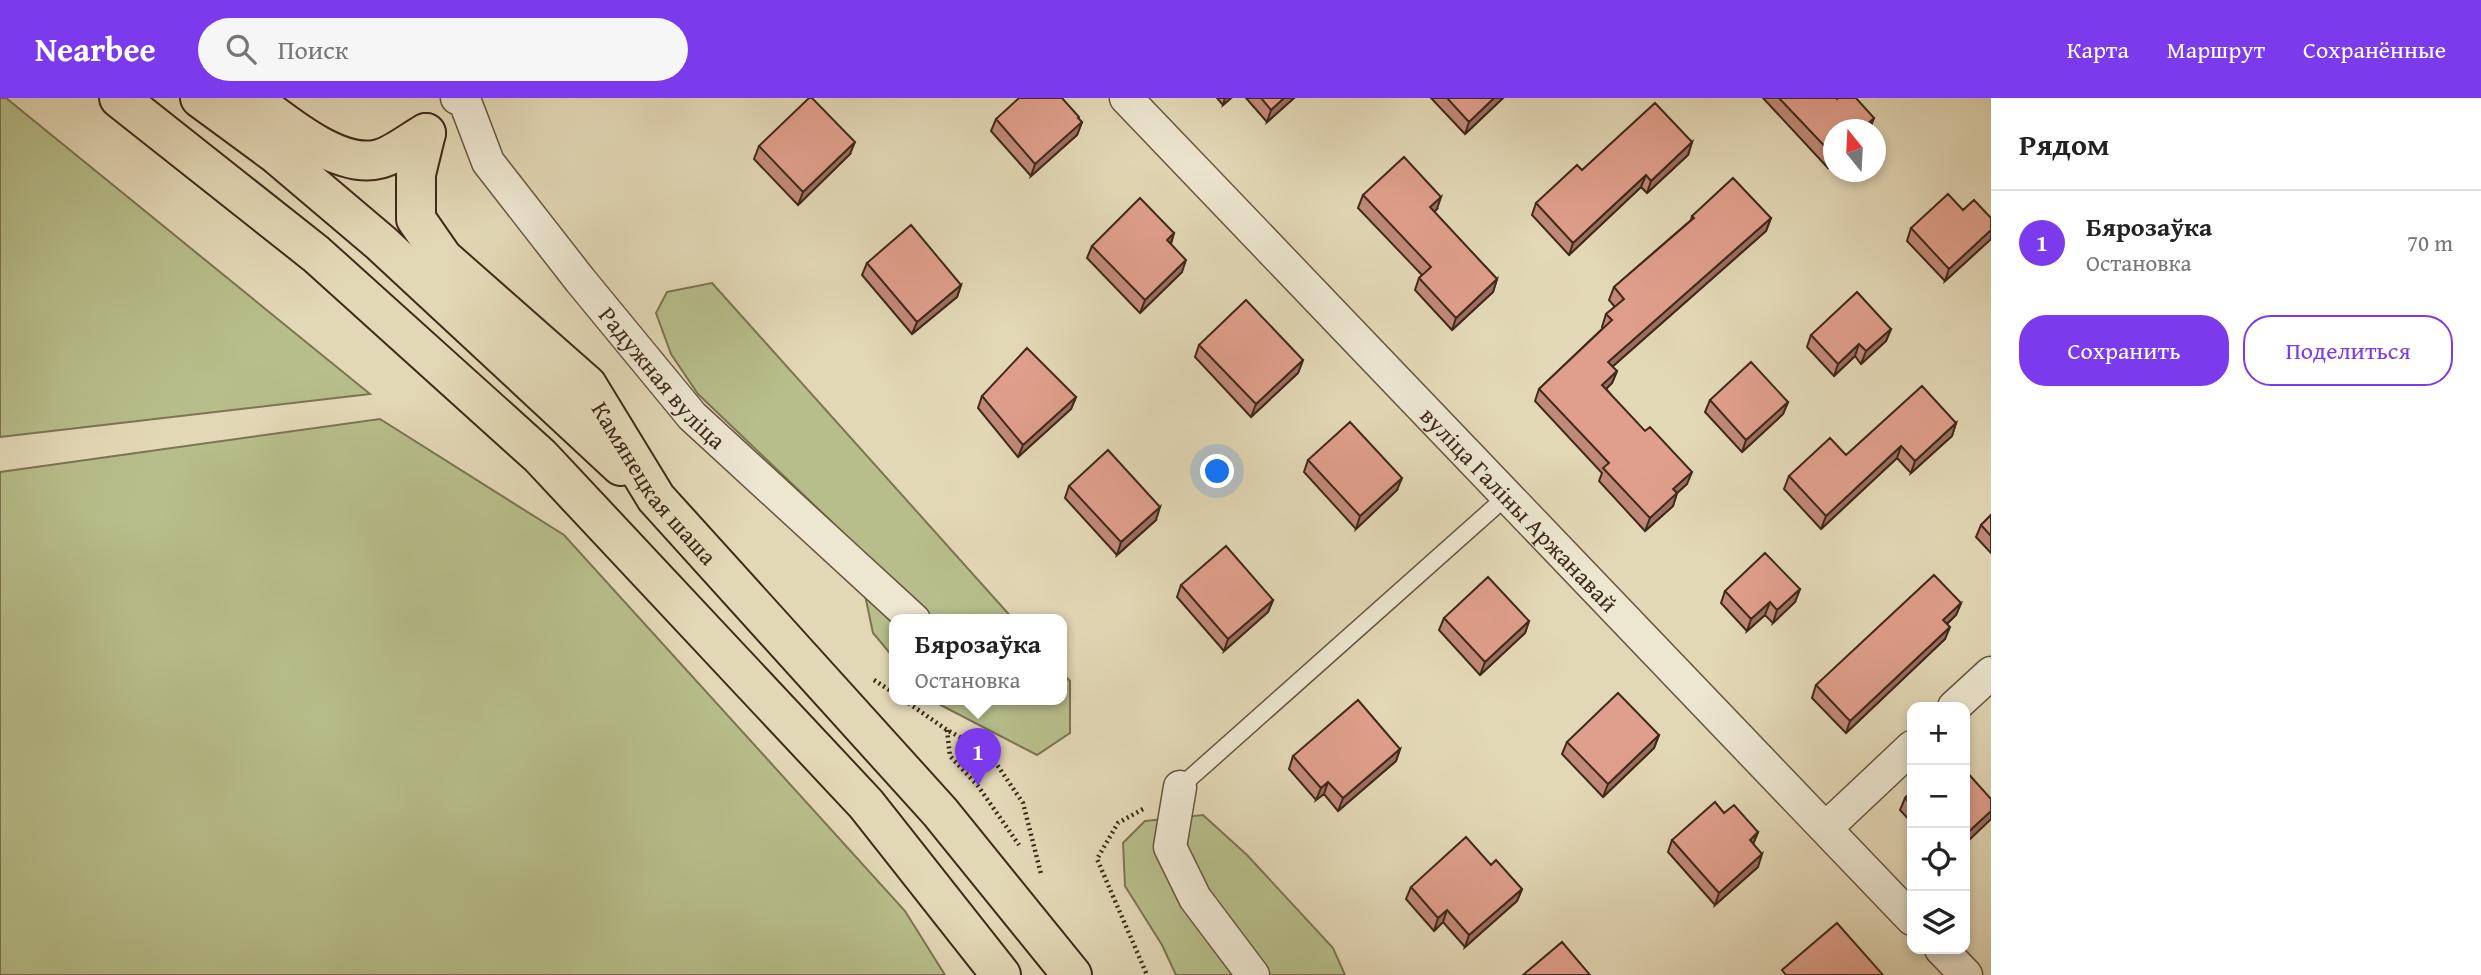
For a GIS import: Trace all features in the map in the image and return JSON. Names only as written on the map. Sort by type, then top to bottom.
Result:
[{"type":"main road","points":[[119,98],[316,254],[540,456],[866,804],[1001,975]]},
{"type":"main road","points":[[200,98],[276,154],[381,243],[656,498]]},
{"type":"main road","points":[[251,98],[299,134],[347,159],[379,159],[426,133]]},
{"type":"main road","name":"Камянецкая шаша","points":[[426,133],[416,174],[416,219],[443,258],[587,385],[656,498],[940,813],[1072,975]]},
{"type":"street","points":[[426,133],[462,98]]},
{"type":"street","name":"Радужная вуліца","points":[[462,98],[488,162],[580,280],[692,416],[907,614]]},
{"type":"street","name":"вуліца Галіны Аржанавай","points":[[1126,98],[1907,914]]},
{"type":"street","points":[[1959,702],[1991,673]]},
{"type":"street","points":[[1826,828],[1907,752]]},
{"type":"street","points":[[1180,787],[1170,847],[1195,898],[1254,975]]},
{"type":"street","points":[[1946,954],[1966,975]]},
{"type":"lane","points":[[1180,787],[1507,496]]},
{"type":"path","points":[[911,705],[947,730],[989,753],[1023,803],[1043,881],[1028,860]]},
{"type":"path","points":[[947,730],[950,756],[978,786],[1021,849]]},
{"type":"path","points":[[1118,823],[1097,859],[1147,975]]},
{"type":"green space","points":[[0,98],[6,98],[370,394],[0,437]]},
{"type":"green space","points":[[712,283],[1009,614],[889,614],[889,652],[873,633],[854,543],[698,394],[671,354],[656,313],[667,292]]},
{"type":"green space","points":[[380,419],[564,535],[905,911],[945,975],[0,975],[0,472]]},
{"type":"green space","points":[[1067,678],[1070,681],[1070,733],[1037,755],[941,705],[1067,705]]},
{"type":"green space","points":[[1203,815],[1247,855],[1333,948],[1345,975],[1176,975],[1162,945],[1125,886],[1123,843],[1145,821]]},
{"type":"building","points":[[809,98],[855,142],[803,192],[759,146]]},
{"type":"building","points":[[1019,98],[1062,98],[1082,122],[1035,164],[996,119]]},
{"type":"building","points":[[1261,98],[1284,98],[1271,110]]},
{"type":"building","points":[[1447,98],[1494,98],[1469,122]]},
{"type":"building","points":[[1779,98],[1856,98],[1874,118],[1823,119],[1823,144]]},
{"type":"building","points":[[1655,103],[1692,142],[1651,181],[1646,175],[1573,243],[1536,203],[1577,165],[1582,170]]},
{"type":"building","points":[[1404,157],[1441,197],[1430,207],[1497,279],[1456,318],[1419,278],[1431,267],[1363,195]]},
{"type":"building","points":[[1733,178],[1771,218],[1608,362],[1617,371],[1602,385],[1645,431],[1650,427],[1692,472],[1673,489],[1677,493],[1650,518],[1603,468],[1609,463],[1539,389],[1612,320],[1606,314],[1624,299],[1614,287],[1694,218],[1692,216]]},
{"type":"building","points":[[1948,194],[1963,210],[1974,200],[1991,218],[1991,230],[1949,269],[1911,228]]},
{"type":"building","points":[[1140,198],[1174,233],[1167,240],[1186,260],[1145,300],[1092,246]]},
{"type":"building","points":[[911,225],[961,285],[917,322],[867,263]]},
{"type":"building","points":[[1857,292],[1891,329],[1866,351],[1859,344],[1838,364],[1811,335]]},
{"type":"building","points":[[1246,300],[1303,360],[1256,404],[1199,345]]},
{"type":"building","points":[[1027,348],[1076,397],[1023,445],[982,396]]},
{"type":"building","points":[[1751,362],[1788,402],[1746,440],[1710,400]]},
{"type":"building","points":[[1922,386],[1956,423],[1915,461],[1901,446],[1826,516],[1789,476],[1830,438],[1846,455]]},
{"type":"building","points":[[1350,422],[1402,478],[1360,516],[1308,460]]},
{"type":"building","points":[[1108,450],[1160,507],[1121,542],[1069,486]]},
{"type":"building","points":[[1991,515],[1991,536],[1981,525]]},
{"type":"building","points":[[1226,546],[1273,600],[1228,639],[1181,585]]},
{"type":"building","points":[[1765,553],[1800,589],[1777,610],[1770,602],[1751,619],[1725,591]]},
{"type":"building","points":[[1934,575],[1961,603],[1943,620],[1950,627],[1850,721],[1816,685]]},
{"type":"building","points":[[1488,577],[1529,621],[1485,662],[1444,618]]},
{"type":"building","points":[[1618,693],[1659,735],[1608,784],[1567,742]]},
{"type":"building","points":[[1358,700],[1400,749],[1343,798],[1328,782],[1321,788],[1293,756]]},
{"type":"building","points":[[1970,776],[1991,799],[1991,811],[1970,830]]},
{"type":"building","points":[[1715,802],[1724,813],[1734,805],[1758,832],[1750,840],[1762,854],[1719,893],[1672,840]]},
{"type":"building","points":[[1466,837],[1491,865],[1496,860],[1522,889],[1469,935],[1447,910],[1438,918],[1411,887]]},
{"type":"building","points":[[1837,923],[1883,975],[1786,975],[1782,970]]},
{"type":"building","points":[[1562,942],[1590,975],[1523,975]]},
{"type":"place","name":"Бярозаўка","points":[[978,786]]}]
